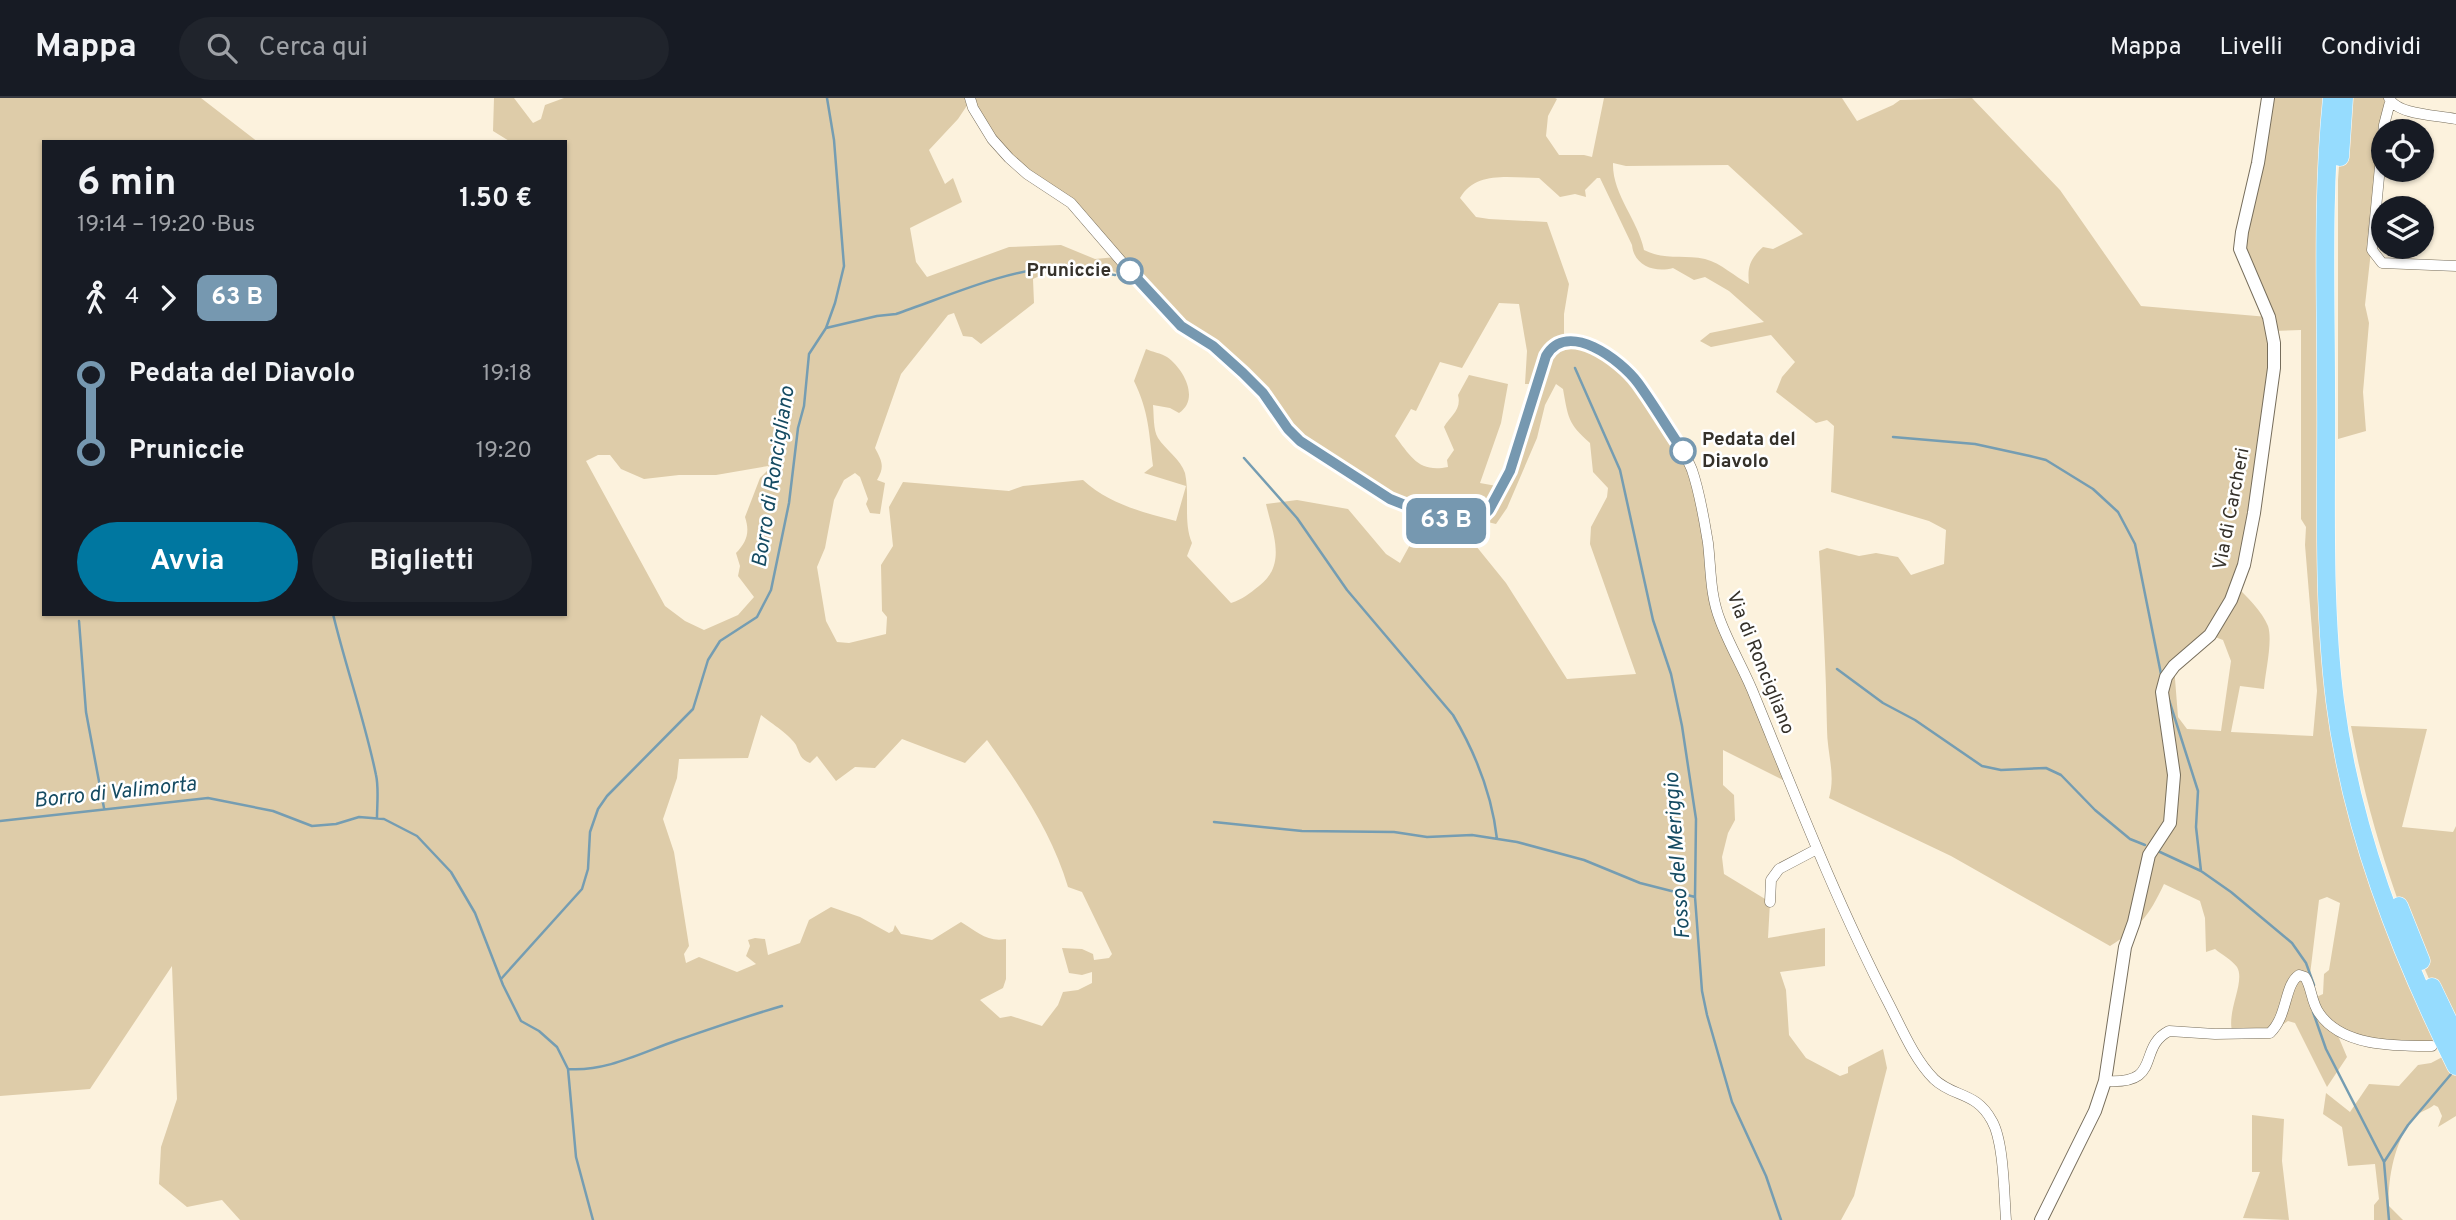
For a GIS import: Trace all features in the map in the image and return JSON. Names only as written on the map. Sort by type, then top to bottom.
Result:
[{"type":"highway","points":[[2332,98],[2326,218],[2326,493],[2327,615],[2335,702],[2350,784],[2371,860],[2397,936],[2456,1066]]},
{"type":"highway","points":[[2344,98],[2338,180],[2337,275],[2339,619],[2346,694],[2359,769],[2377,840],[2411,938],[2456,1037]]},
{"type":"street","name":"Via di Roncigliano","points":[[970,98],[992,139],[1009,158],[1027,174],[1071,203],[1181,326],[1213,346],[1263,393],[1288,429],[1300,441],[1390,499],[1450,523],[1464,526],[1479,520],[1489,510],[1510,471],[1550,348],[1564,340],[1574,339],[1598,349],[1626,370],[1637,382],[1686,456],[1693,472],[1708,542],[1713,600],[1720,622],[1754,694],[1817,849],[1860,944],[1917,1056],[1934,1079],[1977,1102],[1994,1124],[1998,1138],[2006,1220]]},
{"type":"street","name":"Via di Carcheri","points":[[2041,1220],[2095,1111],[2105,1081],[2125,947],[2134,922],[2149,855],[2170,823],[2174,775],[2162,692],[2166,677],[2174,666],[2210,635],[2231,600],[2244,565],[2274,368],[2274,343],[2269,317],[2240,249],[2268,98]]},
{"type":"street","points":[[2456,119],[2403,110],[2389,100],[2384,125],[2372,250],[2382,263],[2456,266]]},
{"type":"street","points":[[1770,902],[1771,880],[1779,869],[1817,849]]},
{"type":"street","points":[[2105,1081],[2122,1082],[2137,1078],[2148,1064],[2158,1040],[2169,1031],[2206,1034],[2270,1033],[2284,1012],[2292,981],[2299,975],[2305,977],[2320,1016],[2336,1030],[2350,1037],[2375,1042],[2432,1046]]},
{"type":"shaded area","points":[[0,98],[201,98],[255,140],[42,140],[42,616],[567,616],[567,140],[508,140],[493,131],[494,98],[514,98],[533,123],[541,119],[545,105],[564,98],[1555,98],[1557,99],[1548,116],[1546,136],[1559,155],[1592,157],[1604,98],[1842,98],[1857,121],[1900,100],[1972,98],[2060,190],[2141,306],[2268,317],[2240,249],[2268,98],[2332,98],[2327,615],[2350,784],[2445,1043],[2404,1046],[2336,1031],[2347,1057],[2327,1087],[2295,1023],[2288,1021],[2270,1033],[2233,1034],[2231,1026],[2239,973],[2235,964],[2215,949],[2206,952],[2205,918],[2200,901],[2164,884],[2142,920],[2110,946],[1951,856],[1829,798],[1831,772],[1827,738],[1819,551],[1827,548],[1859,556],[1876,553],[1898,557],[1911,575],[1944,564],[1946,530],[1929,521],[1831,492],[1834,426],[1827,420],[1816,423],[1776,392],[1782,377],[1795,362],[1771,335],[1711,347],[1700,341],[1710,333],[1764,322],[1729,291],[1705,277],[1694,280],[1673,268],[1659,269],[1641,263],[1600,178],[1585,190],[1586,197],[1575,194],[1560,197],[1539,178],[1506,177],[1475,183],[1460,198],[1476,217],[1547,222],[1569,284],[1564,314],[1564,339],[1574,339],[1626,370],[1693,472],[1713,600],[1791,784],[1723,750],[1723,785],[1734,795],[1735,820],[1728,833],[1722,857],[1724,874],[1770,902],[1768,938],[1825,928],[1825,966],[1780,972],[1786,990],[1789,1035],[1806,1058],[1840,1076],[1848,1073],[1848,1067],[1883,1049],[1887,1068],[1854,1196],[1841,1220],[240,1220],[222,1200],[187,1207],[159,1184],[161,1147],[177,1099],[172,966],[90,1089],[0,1096]],"holes":[[[970,101],[1009,158],[1071,203],[1116,257],[1095,259],[1061,245],[1009,247],[927,277],[916,262],[910,228],[962,202],[953,178],[945,184],[929,150],[958,119]],[[1613,163],[1626,166],[1728,165],[1803,234],[1773,249],[1763,247],[1750,264],[1749,284],[1705,259],[1660,255],[1644,250],[1614,174]],[[1063,265],[1069,272],[1086,273],[1103,267],[1134,276],[1181,326],[1263,393],[1300,441],[1390,499],[1427,514],[1400,563],[1386,554],[1348,509],[1297,500],[1266,504],[1276,548],[1273,569],[1259,586],[1231,603],[1187,556],[1192,543],[1188,526],[1187,491],[1185,473],[1155,431],[1153,405],[1170,408],[1179,413],[1188,400],[1187,384],[1173,362],[1146,349],[1134,381],[1146,413],[1153,466],[1144,473],[1186,486],[1176,521],[1115,501],[1083,480],[1023,486],[1009,491],[903,482],[889,507],[893,546],[881,565],[882,611],[887,617],[886,634],[849,643],[837,642],[826,621],[817,567],[825,548],[834,500],[844,480],[855,473],[860,477],[870,513],[880,514],[885,483],[877,480],[882,464],[875,448],[901,374],[948,315],[954,313],[963,336],[972,337],[981,344],[1034,303],[1033,279]],[[1499,303],[1519,304],[1527,351],[1525,384],[1537,384],[1502,487],[1480,483],[1501,423],[1508,384],[1469,375],[1458,395],[1457,409],[1444,427],[1454,450],[1447,460],[1448,467],[1430,468],[1417,462],[1395,436],[1411,409],[1416,411],[1440,362],[1462,368]],[[2301,330],[2301,519],[2306,527],[2305,545],[2317,691],[2313,736],[2231,732],[2240,686],[2264,689],[2270,640],[2265,620],[2236,586],[2274,368],[2272,331]],[[1556,384],[1563,389],[1573,425],[1590,443],[1593,472],[1608,488],[1607,497],[1591,527],[1590,544],[1636,674],[1567,679],[1506,583],[1459,525],[1479,520],[1496,524],[1507,508],[1537,438],[1545,405]],[[598,455],[610,455],[621,469],[644,479],[716,475],[768,466],[770,468],[760,478],[745,517],[745,541],[736,553],[740,566],[738,576],[754,597],[738,615],[704,630],[685,621],[665,606],[586,461]],[[2210,635],[2223,640],[2231,661],[2221,731],[2187,729],[2178,717],[2174,666]],[[761,715],[790,737],[804,760],[810,763],[817,756],[836,781],[855,767],[875,768],[902,739],[965,763],[987,740],[1023,792],[1044,829],[1068,887],[1082,892],[1112,954],[1109,958],[1094,960],[1093,954],[1082,949],[1062,948],[1069,973],[1082,975],[1092,972],[1092,983],[1078,990],[1063,992],[1058,1005],[1042,1026],[1011,1016],[1000,1018],[980,1000],[1003,988],[1006,979],[1006,939],[988,938],[961,922],[932,940],[901,934],[895,925],[889,933],[860,917],[831,907],[809,920],[800,943],[768,955],[765,939],[748,940],[750,946],[746,956],[756,964],[737,972],[699,957],[686,963],[684,954],[689,946],[674,852],[663,819],[677,778],[679,759],[748,758]],[[2327,897],[2340,903],[2329,970],[2324,974],[2323,994],[2312,999],[2309,983],[2319,900]]]},
{"type":"shaded area","points":[[2344,98],[2388,98],[2386,119],[2371,119],[2371,182],[2379,182],[2377,196],[2371,196],[2371,251],[2365,305],[2369,323],[2363,392],[2366,431],[2338,439],[2338,180]]},
{"type":"shaded area","points":[[2351,726],[2427,729],[2402,827],[2453,832],[2456,826],[2456,1037],[2422,962],[2393,885],[2369,807]]},
{"type":"shaded area","points":[[2450,1053],[2456,1066],[2456,1116],[2438,1127],[2442,1116],[2434,1105],[2417,1115],[2408,1125],[2394,1158],[2389,1195],[2389,1206],[2403,1220],[2374,1220],[2374,1205],[2379,1199],[2375,1164],[2348,1166],[2342,1127],[2323,1114],[2326,1093],[2350,1112],[2369,1084],[2399,1086],[2418,1065],[2431,1063]]},
{"type":"shaded area","points":[[2252,1115],[2284,1119],[2282,1161],[2289,1220],[2243,1218],[2260,1172],[2252,1172]]},
{"type":"waterway","name":"Borro di Roncigliano","points":[[501,979],[582,889],[588,869],[590,832],[598,809],[607,796],[693,709],[708,660],[720,641],[757,617],[771,590],[789,503],[809,354],[826,328],[844,266],[834,140],[827,98]]},
{"type":"waterway","points":[[826,328],[896,314],[978,284],[1021,272],[1062,267],[1115,275]]},
{"type":"waterway","name":"Fosso del Meriggio","points":[[1575,368],[1620,470],[1653,620],[1671,674],[1682,726],[1696,819],[1695,897],[1702,991],[1707,1015],[1732,1102],[1766,1176],[1781,1220]]},
{"type":"waterway","points":[[1893,437],[1975,444],[2046,460],[2093,489],[2118,512],[2135,544],[2161,674]]},
{"type":"waterway","points":[[1244,458],[1297,518],[1347,590],[1453,715],[1482,775],[1497,839]]},
{"type":"waterway","points":[[334,616],[376,775],[377,818]]},
{"type":"waterway","points":[[79,621],[86,712],[104,808]]},
{"type":"waterway","points":[[1837,669],[1883,703],[1915,720],[1982,766],[2001,770],[2046,768],[2061,775],[2095,810],[2130,839],[2145,845]]},
{"type":"waterway","points":[[2169,700],[2198,791],[2196,827],[2201,871]]},
{"type":"waterway","name":"Borro di Valimorta","points":[[0,821],[208,798],[273,811],[312,826],[336,824],[359,817],[384,819],[417,836],[451,872],[475,913],[503,985],[521,1021],[539,1031],[557,1047],[568,1069],[576,1157],[593,1220]]},
{"type":"waterway","points":[[1214,822],[1302,831],[1394,832],[1427,837],[1472,835],[1517,842],[1584,860],[1640,883],[1695,897]]},
{"type":"waterway","points":[[2160,852],[2201,871],[2231,892],[2292,943],[2306,963],[2314,985]]},
{"type":"waterway","points":[[568,1069],[596,1067],[624,1060],[782,1006]]},
{"type":"waterway","points":[[2313,1012],[2326,1049],[2384,1162],[2389,1220]]},
{"type":"waterway","points":[[2384,1162],[2408,1125],[2452,1073]]},
{"type":"bus line","points":[[1130,271],[1181,326],[1213,346],[1263,393],[1288,429],[1300,441],[1390,499],[1450,523],[1464,526],[1479,520],[1489,510],[1510,471],[1546,356],[1550,348],[1564,340],[1574,339],[1598,349],[1626,370],[1683,451]]},
{"type":"place","name":"Pruniccie","points":[[1130,271]]},
{"type":"place","name":"Pedata del Diavolo","points":[[1683,451]]}]
